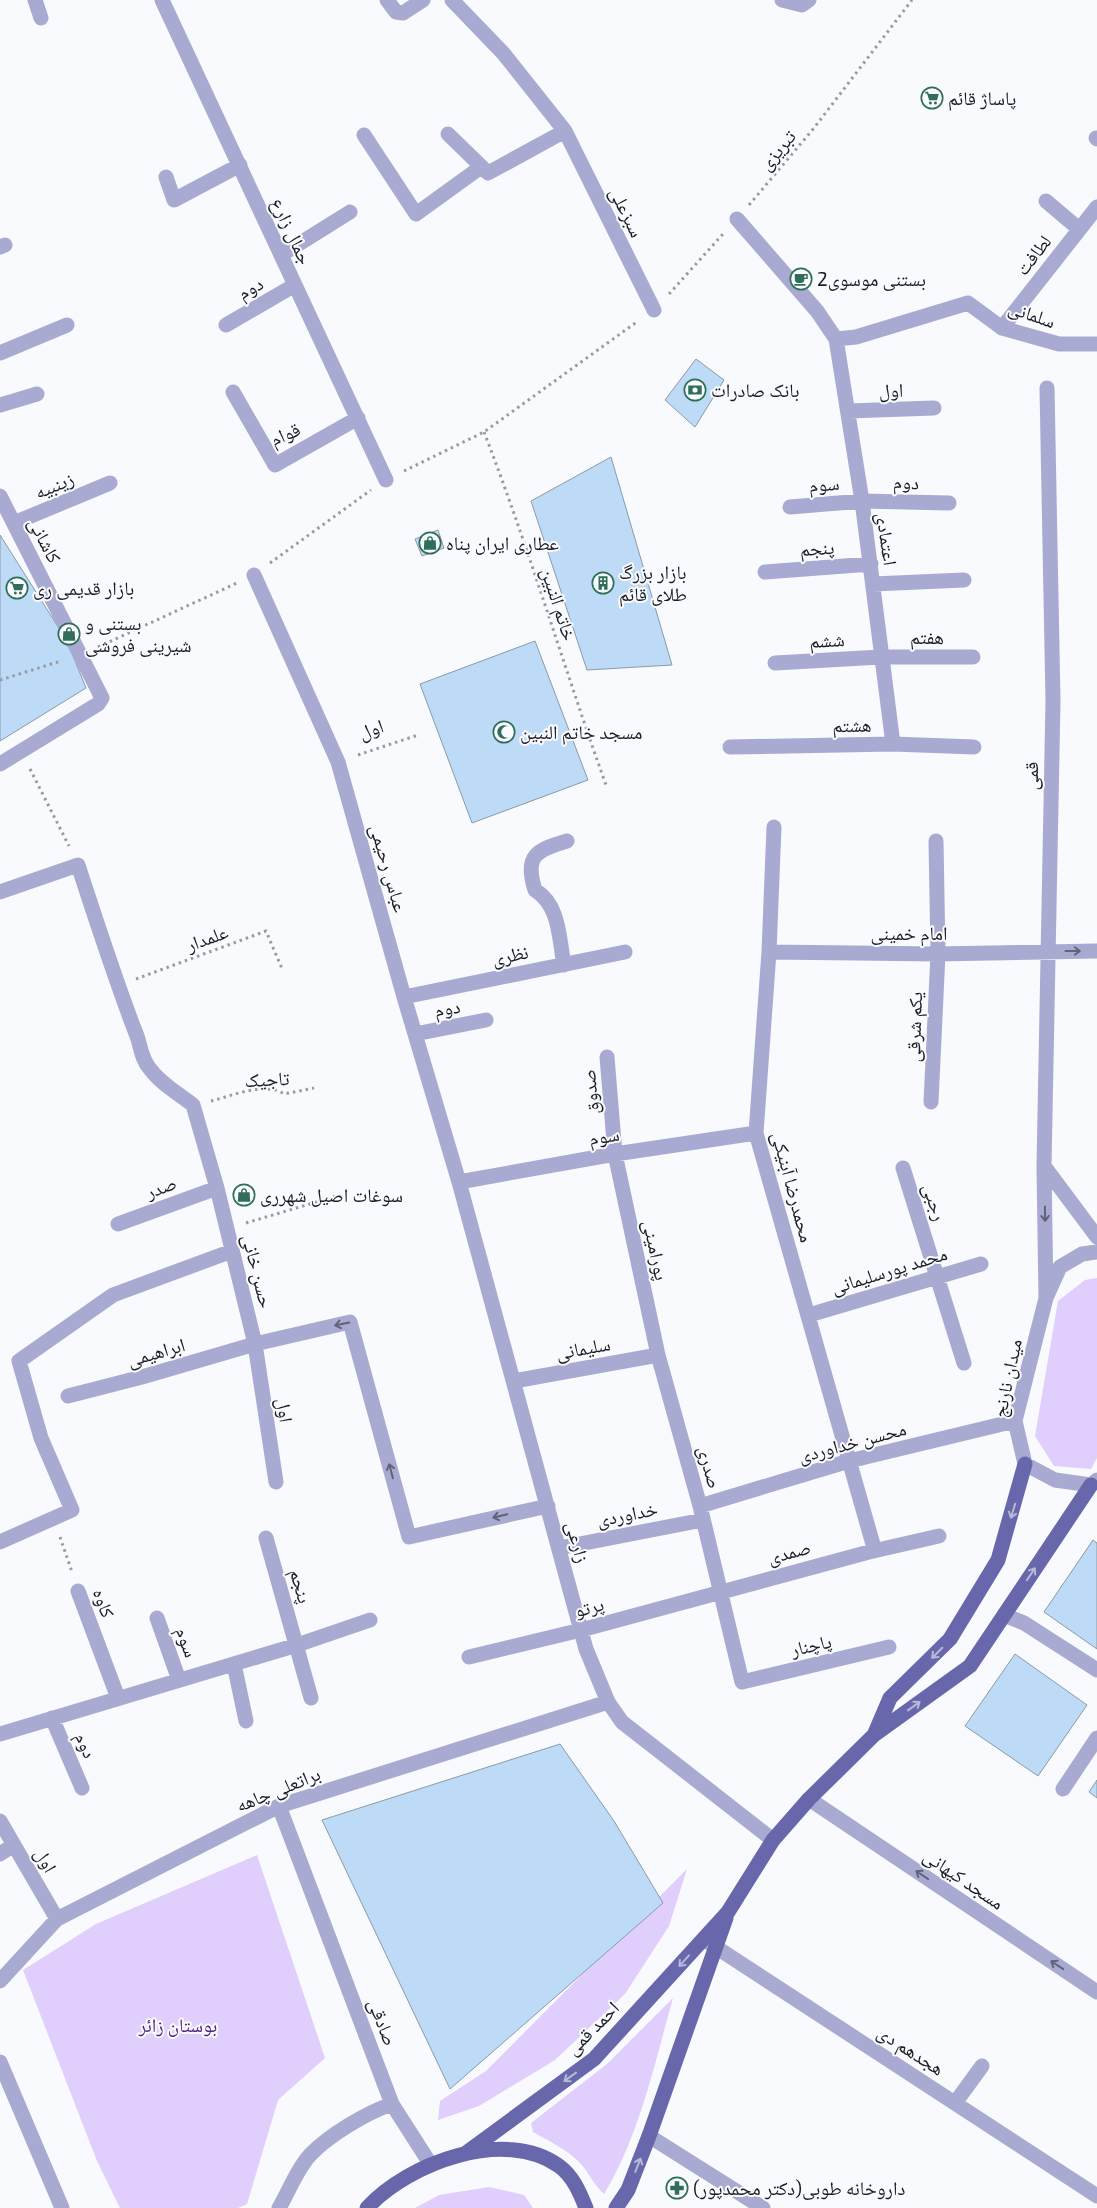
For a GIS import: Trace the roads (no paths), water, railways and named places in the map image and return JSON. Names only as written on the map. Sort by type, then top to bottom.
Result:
[{"type":"main road","points":[[874,1735],[890,1698],[950,1639],[998,1560],[1025,1464]]},
{"type":"main road","points":[[874,1735],[970,1666],[1094,1482]]},
{"type":"main road","name":"احمد قمی","points":[[616,2208],[628,2190],[649,2136],[710,1942],[773,1840],[809,1799],[874,1735]]},
{"type":"main road","name":"احمد قمی","points":[[466,2153],[594,2059],[710,1942]]},
{"type":"main road","points":[[367,2208],[375,2199],[407,2176],[431,2165],[466,2153],[506,2149],[533,2154],[560,2166],[573,2180],[586,2208]]},
{"type":"street","points":[[35,0],[41,18]]},
{"type":"street","name":"جمال زارع","points":[[162,0],[386,480]]},
{"type":"street","points":[[387,0],[396,12],[403,13],[423,0]]},
{"type":"street","name":"سبزعلی","points":[[452,0],[503,54],[565,132],[654,310]]},
{"type":"street","points":[[782,0],[802,5],[809,0]]},
{"type":"street","points":[[448,134],[488,173],[565,132]]},
{"type":"street","points":[[364,135],[416,214],[481,167]]},
{"type":"street","points":[[166,177],[174,200],[240,165]]},
{"type":"street","points":[[1046,201],[1079,229]]},
{"type":"street","name":"لطافت","points":[[1002,328],[1097,207]]},
{"type":"street","points":[[282,255],[350,212]]},
{"type":"street","name":"اعتمادی","points":[[737,219],[817,312],[836,339],[871,564],[892,744]]},
{"type":"street","name":"دوم","points":[[226,325],[295,285]]},
{"type":"street","name":"سلمانی","points":[[836,339],[856,337],[968,302],[1002,328],[1059,344],[1097,344]]},
{"type":"street","points":[[0,353],[67,326]]},
{"type":"street","name":"قمی","points":[[1046,1298],[1044,1166],[1053,701],[1047,388]]},
{"type":"street","name":"قوام","points":[[233,392],[274,465],[358,418]]},
{"type":"street","points":[[0,405],[37,394]]},
{"type":"street","name":"اول","points":[[848,411],[934,408]]},
{"type":"street","name":"زینبیه","points":[[14,523],[110,483]]},
{"type":"street","name":"کاشانی","points":[[0,496],[102,698],[100,702],[21,753],[0,764]]},
{"type":"street","name":"دوم","points":[[862,500],[949,503]]},
{"type":"street","name":"سوم","points":[[790,507],[862,500]]},
{"type":"street","name":"پنجم","points":[[765,572],[871,564]]},
{"type":"street","name":"عباس رحیمی","points":[[254,575],[338,762],[404,997],[459,1182]]},
{"type":"street","points":[[873,584],[964,580]]},
{"type":"street","name":"هفتم","points":[[881,657],[973,657]]},
{"type":"street","name":"ششم","points":[[775,663],[881,657]]},
{"type":"street","name":"هشتم","points":[[730,747],[892,744],[974,747]]},
{"type":"street","name":"محمدرضا آبنیکی","points":[[774,827],[769,952],[756,1133],[849,1461]]},
{"type":"street","name":"یکم شرقی","points":[[931,1102],[938,954],[936,840]]},
{"type":"street","points":[[564,964],[555,914],[535,890],[530,874],[532,859],[537,852],[567,841]]},
{"type":"street","name":"حسن خانی","points":[[0,892],[78,865],[118,986],[137,1036],[141,1056],[150,1070],[169,1090],[193,1105],[217,1188],[255,1344]]},
{"type":"street","name":"امام خمینی","points":[[769,952],[938,954],[1097,951]]},
{"type":"street","name":"نظری","points":[[404,997],[624,952]]},
{"type":"street","name":"دوم","points":[[415,1034],[486,1020]]},
{"type":"street","name":"صدوق","points":[[607,1057],[615,1154]]},
{"type":"street","name":"سوم","points":[[459,1182],[615,1154],[756,1133]]},
{"type":"street","name":"پورامینی","points":[[615,1154],[658,1355]]},
{"type":"street","points":[[1044,1166],[1097,1237]]},
{"type":"street","name":"رجبی","points":[[902,1168],[938,1276],[964,1363]]},
{"type":"street","name":"زارعی","points":[[459,1182],[586,1649],[608,1702],[622,1722],[773,1840]]},
{"type":"street","name":"صدر","points":[[118,1224],[217,1188]]},
{"type":"street","points":[[0,1542],[55,1520],[72,1510],[40,1438],[19,1361],[113,1295],[232,1251]]},
{"type":"street","name":"میدان نارنج","points":[[1025,1464],[1015,1421],[1046,1298],[1060,1267],[1082,1254],[1097,1252]]},
{"type":"street","name":"محمد پورسلیمانی","points":[[808,1315],[982,1264]]},
{"type":"street","points":[[255,1344],[350,1322],[409,1537],[548,1506]]},
{"type":"street","name":"اول","points":[[255,1344],[276,1482]]},
{"type":"street","name":"ابراهیمی","points":[[68,1396],[255,1344]]},
{"type":"street","name":"سلیمانی","points":[[514,1381],[658,1355]]},
{"type":"street","name":"صدری","points":[[658,1355],[701,1513],[742,1682]]},
{"type":"street","name":"محسن خداوردی","points":[[701,1513],[849,1461],[1015,1421]]},
{"type":"street","points":[[849,1461],[874,1544],[874,1548],[869,1552]]},
{"type":"street","points":[[1025,1464],[1055,1480],[1094,1482]]},
{"type":"street","name":"خداوردی","points":[[559,1548],[701,1513]]},
{"type":"street","name":"صمدی","points":[[719,1591],[939,1536]]},
{"type":"street","name":"پنجم","points":[[266,1538],[311,1698]]},
{"type":"street","name":"پرتو","points":[[469,1657],[581,1630],[719,1591]]},
{"type":"street","name":"کاوه","points":[[78,1592],[118,1698]]},
{"type":"street","points":[[1004,1614],[1024,1623],[1097,1670]]},
{"type":"street","name":"سوم","points":[[157,1618],[179,1680]]},
{"type":"street","points":[[0,1734],[297,1645],[370,1620]]},
{"type":"street","name":"پاچنار","points":[[742,1682],[889,1648]]},
{"type":"street","points":[[234,1664],[246,1721]]},
{"type":"street","name":"براتعلی چاهه","points":[[0,1981],[57,1918],[279,1806],[608,1702]]},
{"type":"street","name":"دوم","points":[[52,1718],[82,1788]]},
{"type":"street","points":[[1063,1789],[1097,1738]]},
{"type":"street","name":"مسجد کیهانی","points":[[809,1799],[1097,1992]]},
{"type":"street","name":"صادقی","points":[[279,1806],[392,2104],[431,2165]]},
{"type":"street","name":"اول","points":[[0,1821],[57,1918]]},
{"type":"street","points":[[0,1854],[14,1845]]},
{"type":"street","name":"هجدهم دی","points":[[710,1942],[1097,2196]]},
{"type":"street","points":[[0,2062],[62,2208]]},
{"type":"street","points":[[955,2103],[982,2066]]},
{"type":"street","points":[[279,2208],[311,2154],[362,2118],[392,2104]]},
{"type":"street","points":[[649,2136],[763,2208]]},
{"type":"place","name":"پاساژ قائم","points":[[932,98]]},
{"type":"place","name":"بستنی موسوی2","points":[[801,279]]},
{"type":"place","name":"بانک صادرات","points":[[695,390]]},
{"type":"place","name":"عطاری ایران پناه","points":[[430,543]]},
{"type":"place","name":"بازار بزرگ طلای قائم","points":[[603,583]]},
{"type":"place","name":"بازار قدیمی ری","points":[[17,588]]},
{"type":"place","name":"بستنی و شیرینی فروشی","points":[[69,634]]},
{"type":"place","name":"مسجد خاتم النبین","points":[[504,732]]},
{"type":"place","name":"سوغات اصیل شهرری","points":[[244,1195]]},
{"type":"place","name":"داروخانه طوبی(دکتر محمدپور)","points":[[677,2188]]},
{"type":"park label","name":"بوستان زائر","points":[[178,2025]]}]
